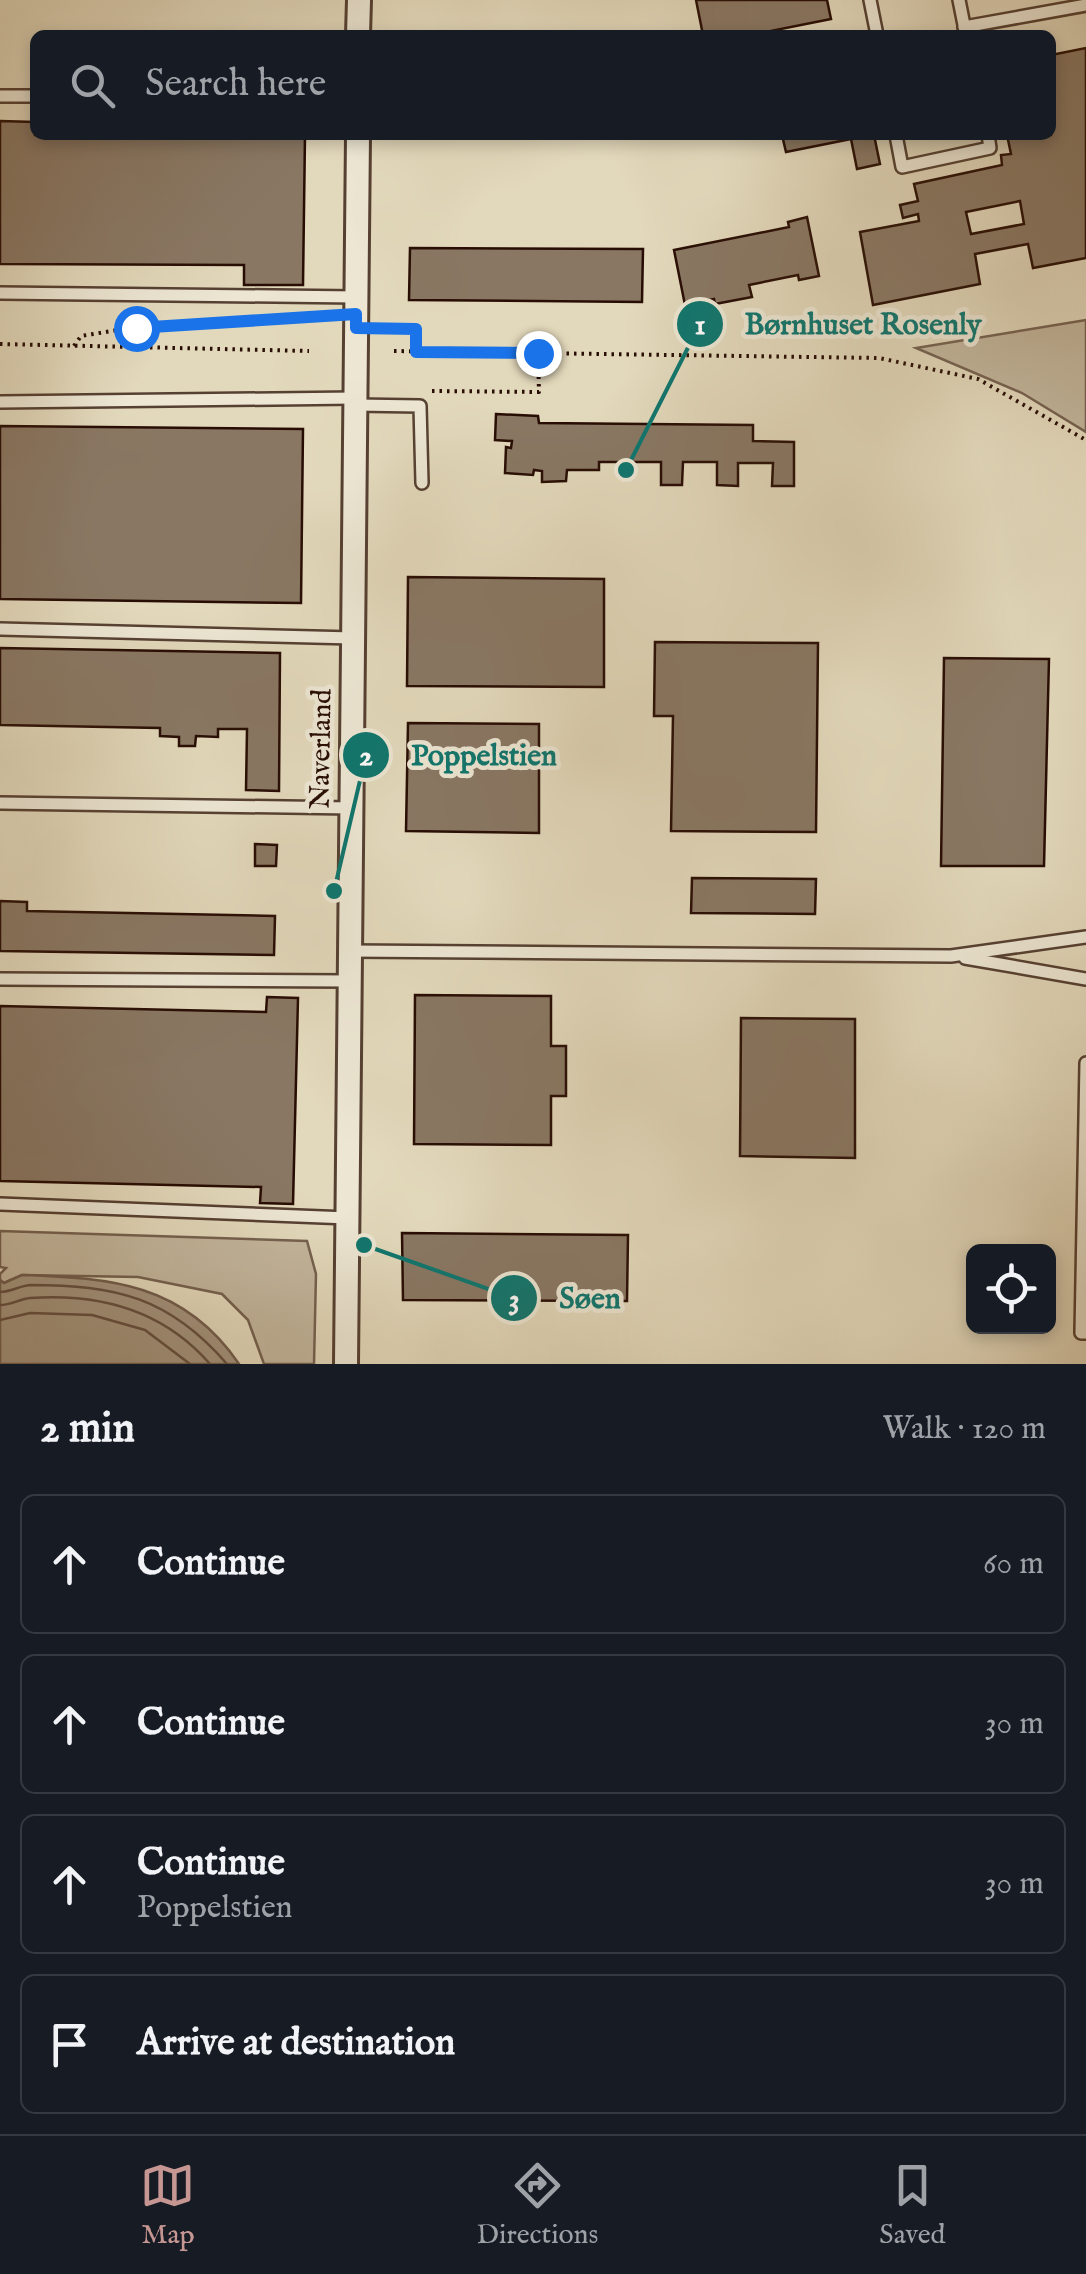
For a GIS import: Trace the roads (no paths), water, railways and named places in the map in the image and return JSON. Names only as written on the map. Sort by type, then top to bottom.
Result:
[{"type":"street","points":[[358,30],[359,0]]},
{"type":"street","name":"Naverland","points":[[346,1364],[358,140]]},
{"type":"lane","points":[[870,0],[876,30]]},
{"type":"lane","points":[[958,0],[965,30]]},
{"type":"lane","points":[[970,30],[1086,5]]},
{"type":"lane","points":[[0,96],[30,96]]},
{"type":"lane","points":[[897,140],[902,167],[990,148],[989,140]]},
{"type":"lane","points":[[0,293],[356,297]]},
{"type":"lane","points":[[0,402],[355,402],[420,406],[422,484]]},
{"type":"lane","points":[[0,629],[353,638]]},
{"type":"lane","points":[[0,803],[352,808]]},
{"type":"lane","points":[[351,951],[951,956],[1086,937]]},
{"type":"lane","points":[[951,956],[1086,980]]},
{"type":"lane","points":[[0,978],[350,981]]},
{"type":"lane","points":[[1086,1064],[1081,1333],[1086,1334]]},
{"type":"lane","points":[[0,1204],[348,1218]]},
{"type":"water","points":[[22,1275],[115,1283],[170,1301],[218,1337],[239,1364],[0,1364],[0,1280],[4,1283]]},
{"type":"place","name":"Børnhuset Rosenly","points":[[626,470]]},
{"type":"place","name":"Poppelstien","points":[[334,891]]},
{"type":"place","name":"Søen","points":[[364,1245]]}]
